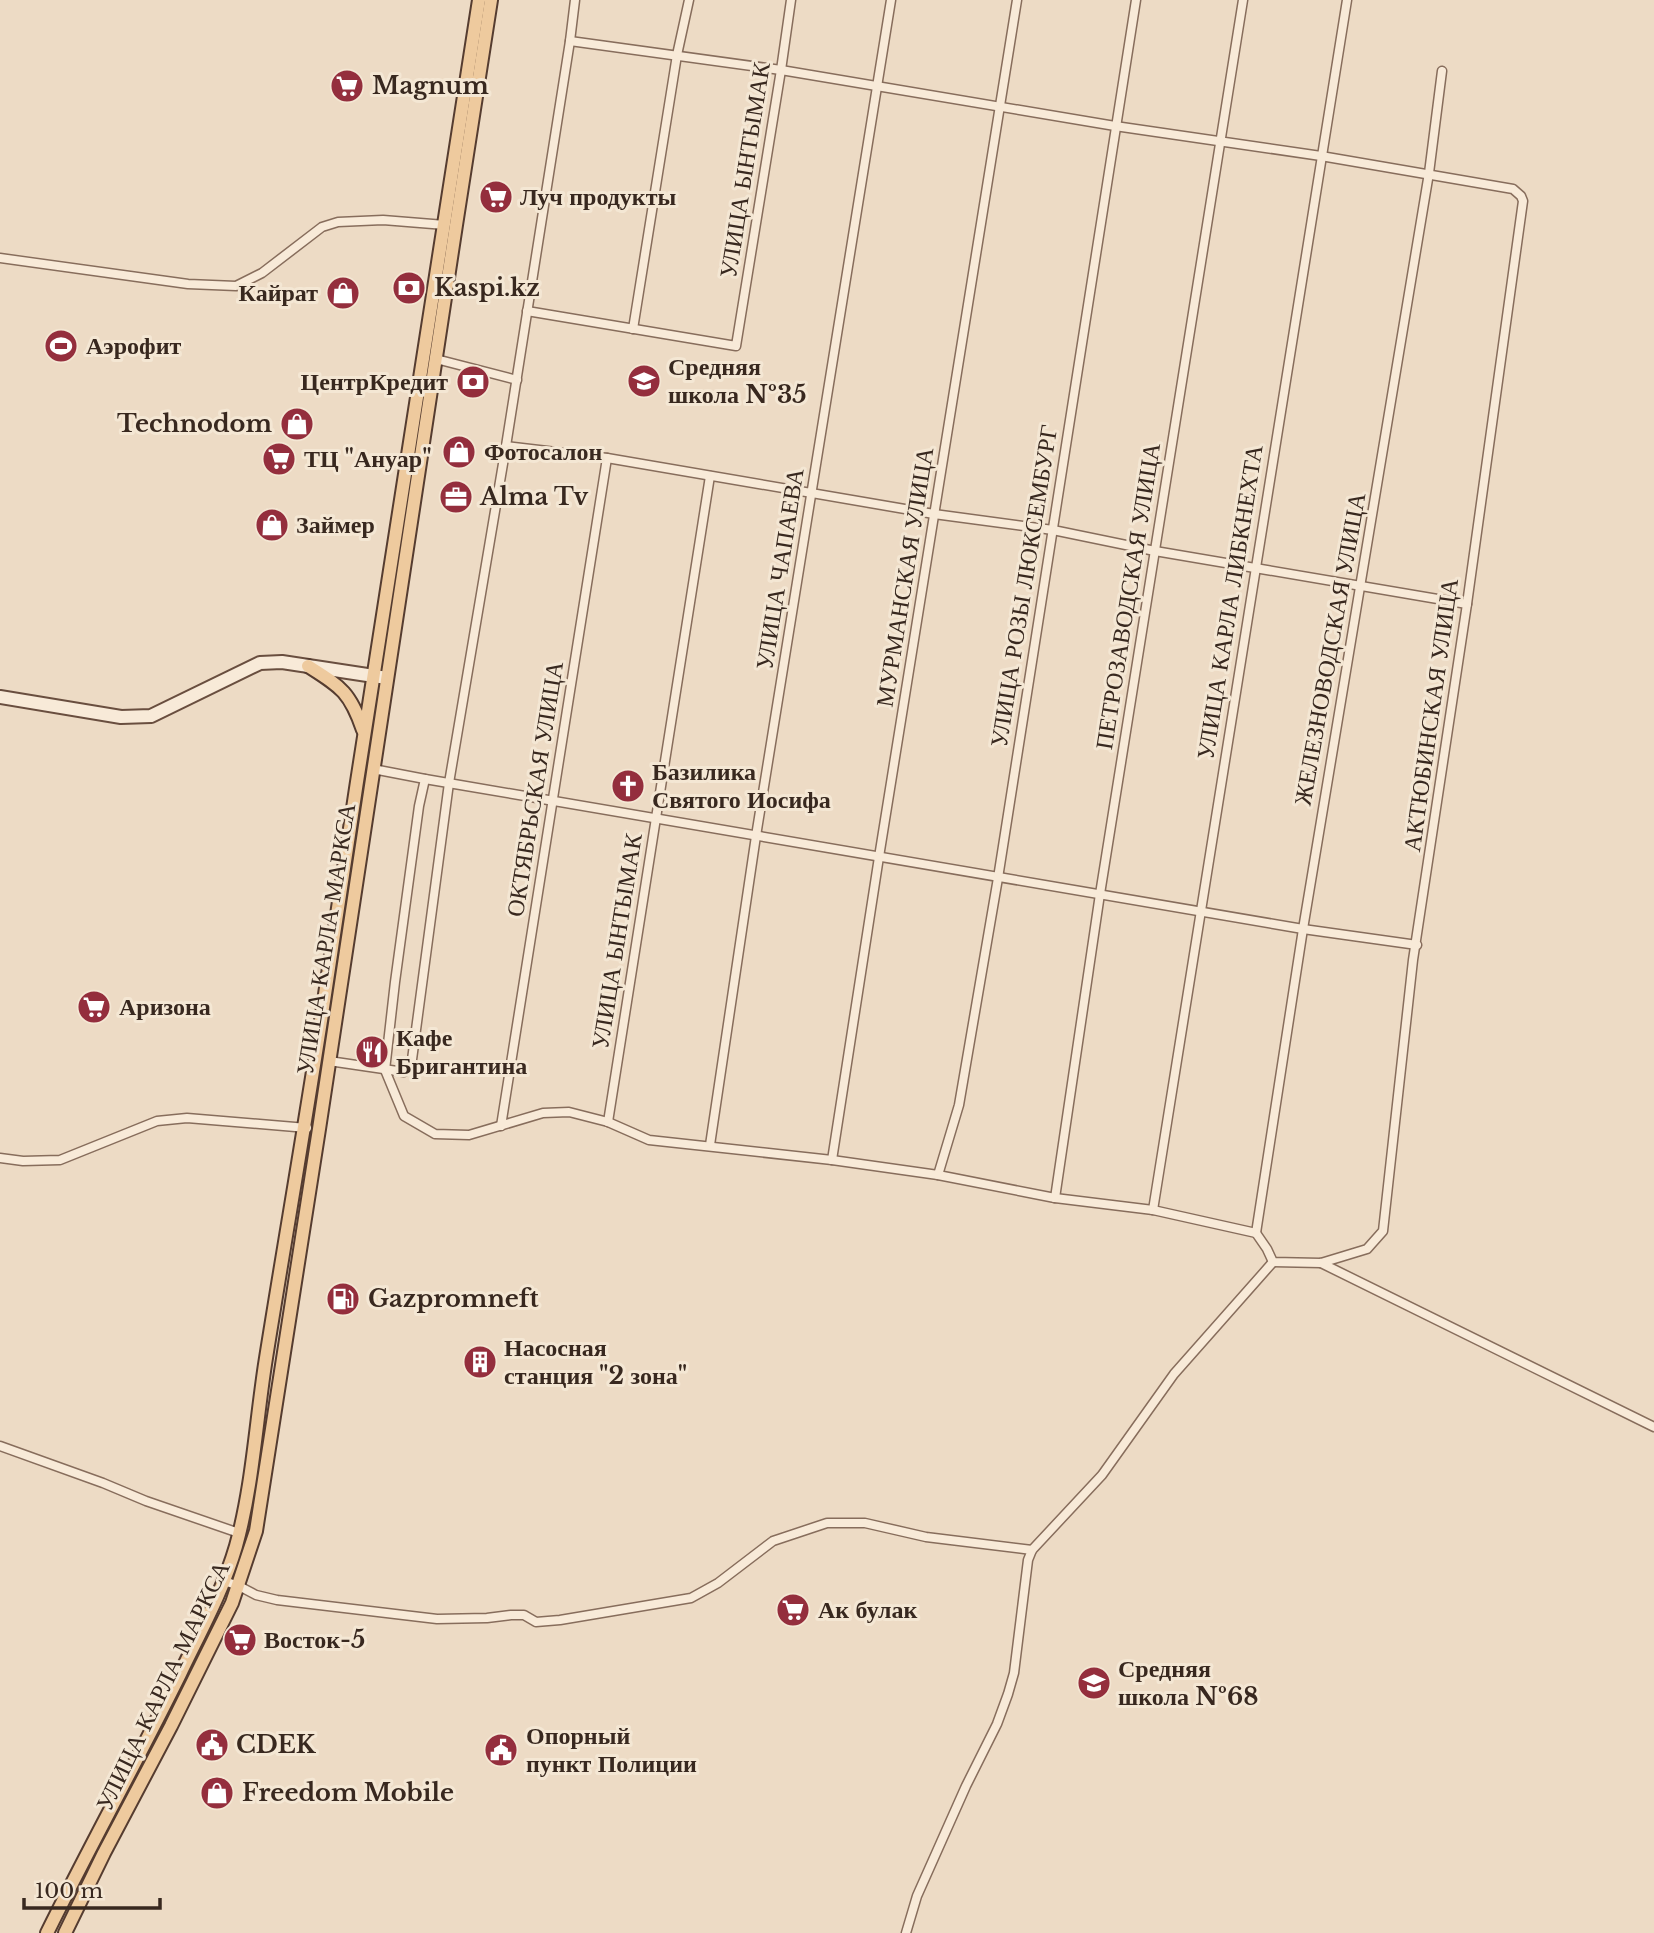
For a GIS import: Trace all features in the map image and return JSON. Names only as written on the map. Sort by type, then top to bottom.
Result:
[{"type":"main road","name":"УЛИЦА КАРЛА МАРКСА","points":[[68,1933],[104,1853],[172,1726],[232,1603],[256,1531],[436,359],[449,225],[480,0]]},
{"type":"main road","name":"УЛИЦА КАРЛА МАРКСА","points":[[47,1933],[156,1722],[224,1581],[239,1533],[248,1490],[265,1362],[304,1128],[373,676],[449,225],[491,0]]},
{"type":"main road","points":[[309,666],[341,687],[352,704],[364,733]]},
{"type":"street","points":[[330,1061],[404,1072],[411,1067],[449,783],[517,380],[575,0]]},
{"type":"street","points":[[527,311],[634,329],[677,55],[689,0]]},
{"type":"street","name":"УЛИЦА ЫНТЫМАК","points":[[634,329],[736,345],[791,0]]},
{"type":"street","name":"УЛИЦА ЧАПАЕВА","points":[[710,1145],[756,836],[891,0]]},
{"type":"street","name":"МУРМАНСКАЯ УЛИЦА","points":[[832,1160],[1017,0]]},
{"type":"street","name":"УЛИЦА РОЗЫ ЛЮКСЕМБУРГ","points":[[938,1175],[959,1105],[998,878],[1136,0]]},
{"type":"street","name":"ПЕТРОЗАВОДСКАЯ УЛИЦА","points":[[1055,1198],[1100,894],[1243,0]]},
{"type":"street","name":"УЛИЦА КАРЛА ЛИБКНЕХТА","points":[[1153,1210],[1347,0]]},
{"type":"street","points":[[570,41],[781,69],[1115,126],[1429,173]]},
{"type":"street","name":"ЖЕЛЕЗНОВОДСКАЯ УЛИЦА","points":[[1255,1233],[1429,173],[1442,71]]},
{"type":"street","name":"АКТЮБИНСКАЯ УЛИЦА","points":[[1321,1263],[1367,1249],[1383,1231],[1413,960],[1467,604],[1523,201],[1513,189],[1429,173]]},
{"type":"street","points":[[0,258],[188,284],[236,286],[262,272],[322,227],[338,222],[383,220],[449,225]]},
{"type":"street","points":[[436,359],[517,380]]},
{"type":"street","points":[[506,446],[607,458],[934,513],[1053,530],[1155,551],[1467,604]]},
{"type":"street","name":"ОКТЯБРЬСКАЯ УЛИЦА","points":[[501,1126],[607,458]]},
{"type":"street","name":"УЛИЦА ЫНТЫМАК","points":[[608,1122],[710,476]]},
{"type":"street","points":[[0,697],[121,717],[150,716],[260,663],[282,662],[387,678]]},
{"type":"street","points":[[373,769],[998,878],[1303,929],[1417,945]]},
{"type":"street","points":[[425,779],[419,806],[385,1070],[404,1116],[435,1134],[469,1135],[543,1113],[569,1112],[608,1122],[649,1140],[832,1160],[938,1175],[1055,1198],[1153,1210],[1255,1233],[1273,1262]]},
{"type":"street","points":[[0,1158],[23,1161],[60,1160],[157,1121],[187,1118],[319,1129]]},
{"type":"street","points":[[906,1933],[917,1896],[997,1724],[1008,1694],[1014,1673],[1028,1560],[1032,1550],[1102,1475],[1174,1374],[1273,1262],[1321,1263],[1654,1427]]},
{"type":"street","points":[[0,1447],[239,1533]]},
{"type":"street","points":[[224,1581],[256,1595],[277,1600],[437,1619],[524,1615],[536,1622],[691,1598],[718,1583],[773,1541],[827,1523],[864,1523],[926,1538],[1032,1550]]},
{"type":"place","name":"Magnum","points":[[347,86]]},
{"type":"place","name":"Луч продукты","points":[[496,197]]},
{"type":"place","name":"Kaspi.kz","points":[[409,288]]},
{"type":"place","name":"Кайрат","points":[[343,293]]},
{"type":"place","name":"Аэрофит","points":[[61,346]]},
{"type":"place","name":"Средняя школа №35","points":[[644,381]]},
{"type":"place","name":"ЦентрКредит","points":[[473,382]]},
{"type":"place","name":"Technodom","points":[[297,424]]},
{"type":"place","name":"Фотосалон","points":[[459,452]]},
{"type":"place","name":"ТЦ \"Ануар\"","points":[[279,459]]},
{"type":"place","name":"Alma Tv","points":[[456,497]]},
{"type":"place","name":"Займер","points":[[272,525]]},
{"type":"place","name":"Базилика Святого Иосифа","points":[[628,786]]},
{"type":"place","name":"Аризона","points":[[94,1007]]},
{"type":"place","name":"Кафе Бригантина","points":[[372,1052]]},
{"type":"place","name":"Gazpromneft","points":[[343,1299]]},
{"type":"place","name":"Насосная станция \"2 зона\"","points":[[480,1362]]},
{"type":"place","name":"Ак булак","points":[[793,1610]]},
{"type":"place","name":"Восток-5","points":[[240,1640]]},
{"type":"place","name":"Средняя школа №68","points":[[1094,1683]]},
{"type":"place","name":"CDEK","points":[[212,1745]]},
{"type":"place","name":"Опорный пункт Полиции","points":[[501,1750]]},
{"type":"place","name":"Freedom Mobile","points":[[217,1793]]}]
